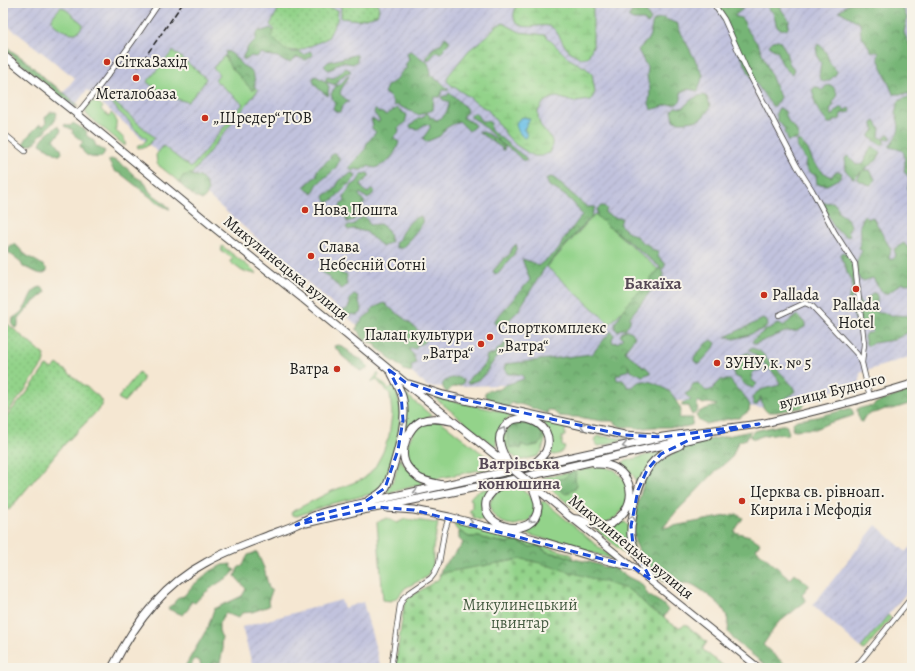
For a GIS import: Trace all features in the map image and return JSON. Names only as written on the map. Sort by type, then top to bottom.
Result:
[{"type":"highway","name":"Микулинецька вулиця","points":[[3,55],[572,517]]},
{"type":"highway","points":[[363,503],[379,494],[385,488],[398,450],[403,428],[403,400],[390,370]]},
{"type":"highway","points":[[404,382],[443,395],[598,430],[624,435],[663,438]]},
{"type":"highway","name":"вулиця Будного","points":[[759,424],[870,397],[912,384]]},
{"type":"highway","points":[[445,485],[427,482],[416,476],[405,461],[404,449],[409,433],[419,422],[436,418],[453,421]]},
{"type":"highway","points":[[509,466],[502,450],[500,437],[504,427],[509,422],[514,419],[526,419],[535,421],[546,431],[549,437],[546,452],[532,466]]},
{"type":"highway","points":[[296,525],[506,481],[759,424]]},
{"type":"highway","points":[[112,668],[122,649],[142,619],[164,593],[187,574],[204,563],[237,547],[296,525],[317,515],[363,503],[663,438],[759,424]]},
{"type":"highway","points":[[651,580],[639,559],[633,545],[631,535],[631,526],[638,490],[647,470],[661,454],[691,439]]},
{"type":"highway","points":[[572,517],[597,526],[608,525],[618,519],[628,505],[630,499],[631,492],[627,480],[616,468],[603,463],[582,464]]},
{"type":"highway","points":[[506,481],[493,491],[488,498],[486,506],[489,514],[495,522],[511,528],[522,528],[528,525],[537,514],[537,501],[532,485]]},
{"type":"highway","points":[[377,507],[414,510],[448,517],[534,539],[633,567]]},
{"type":"main road","name":"Микулинецька вулиця","points":[[572,517],[759,668]]},
{"type":"street","points":[[77,114],[141,30],[159,3]]},
{"type":"street","points":[[713,3],[724,19],[746,68],[797,166],[812,190],[835,233],[855,264],[864,344],[862,363]]},
{"type":"street","points":[[3,133],[25,151]]},
{"type":"street","points":[[779,315],[805,303],[812,306],[857,354],[862,363],[870,397]]},
{"type":"street","points":[[391,668],[400,605],[404,597],[431,578],[434,574],[438,563],[448,517]]},
{"type":"street","points":[[855,668],[912,597]]},
{"type":"highlighted area","points":[[389,370],[405,382],[443,395],[624,435],[663,437],[759,424],[691,439],[661,454],[647,470],[638,490],[631,526],[633,545],[651,580],[633,567],[414,510],[377,507],[296,525],[317,515],[363,503],[385,488],[398,450],[403,420],[401,394]]},
{"type":"shaded area","points":[[3,3],[875,3],[912,79],[912,356],[860,373],[860,383],[775,408],[736,406],[503,385],[428,387],[87,90],[70,112],[57,101],[75,78],[3,22]]},
{"type":"shaded area","points":[[894,3],[912,3],[912,75]]},
{"type":"shaded area","points":[[876,525],[906,552],[912,546],[912,586],[861,648],[813,605]]},
{"type":"shaded area","points":[[341,600],[344,608],[363,602],[381,668],[253,668],[242,627]]},
{"type":"green space","points":[[285,3],[311,3],[338,10],[337,20],[328,38],[299,51],[285,50],[271,36],[275,30],[270,25],[279,8]]},
{"type":"green space","points":[[320,3],[378,3],[379,10],[377,15],[358,20],[341,18],[341,6]]},
{"type":"green space","points":[[517,3],[591,3],[593,9],[593,46],[588,57],[580,58],[568,50],[559,35],[549,26],[526,27],[517,23],[514,16]]},
{"type":"green space","points":[[636,3],[645,3],[646,12],[651,20],[648,24],[644,20],[633,20],[628,17],[632,11],[632,7]]},
{"type":"green space","points":[[716,3],[727,8],[727,3],[734,3],[737,7],[743,9],[734,16],[741,18],[745,23],[746,28],[759,46],[780,97],[775,106],[772,106],[750,75]]},
{"type":"green space","points":[[765,3],[779,3],[781,9],[789,20],[788,28],[783,30],[777,27],[773,13],[765,5]]},
{"type":"green space","points":[[850,3],[901,3],[907,18],[904,33],[912,49],[912,94],[893,94],[878,58],[879,52],[872,52],[861,35],[860,23],[839,11]]},
{"type":"green space","points":[[61,7],[83,24],[78,32],[73,33],[66,31],[53,23],[52,20],[55,13]]},
{"type":"green space","points":[[663,18],[678,24],[678,27],[703,75],[698,91],[688,89],[681,92],[681,100],[677,104],[667,105],[651,110],[649,103],[650,89],[647,77],[648,69],[638,50],[648,39],[653,22]]},
{"type":"green space","points":[[503,23],[520,32],[545,35],[569,59],[586,68],[592,74],[595,92],[591,100],[574,102],[557,97],[552,98],[544,102],[538,111],[538,119],[540,124],[550,137],[552,143],[549,153],[541,156],[530,154],[516,145],[508,137],[488,110],[476,103],[447,81],[448,76],[469,50],[486,37],[496,26]]},
{"type":"green space","points":[[271,28],[292,52],[300,52],[304,55],[310,51],[313,54],[312,56],[306,60],[297,57],[290,62],[262,53],[256,57],[251,56],[246,60],[243,59],[249,45],[256,40],[256,34],[259,31]]},
{"type":"green space","points":[[445,37],[450,41],[444,50],[441,53],[436,52],[429,60],[426,60],[431,50],[440,45]]},
{"type":"green space","points":[[779,40],[785,49],[789,63],[794,69],[792,74],[783,65],[778,52],[769,45],[773,41]]},
{"type":"green space","points":[[3,43],[25,60],[47,81],[66,94],[77,104],[78,107],[75,107],[72,103],[65,100],[41,79],[30,72],[3,48]]},
{"type":"green space","points":[[818,44],[824,50],[830,63],[837,71],[833,77],[824,82],[819,77],[821,63],[818,58],[816,48]]},
{"type":"green space","points":[[173,51],[206,78],[204,83],[188,102],[165,96],[147,82]]},
{"type":"green space","points":[[226,51],[234,55],[243,66],[251,71],[255,84],[254,90],[252,90],[230,66],[225,57]]},
{"type":"green space","points":[[410,51],[428,63],[431,72],[429,76],[434,76],[436,80],[440,81],[449,90],[443,90],[440,97],[434,97],[433,110],[419,115],[397,105],[394,106],[391,98],[384,93],[387,86],[396,80],[403,70],[406,69],[406,63],[409,60],[407,53]]},
{"type":"green space","points":[[357,55],[357,61],[353,64],[342,62],[337,64],[334,68],[328,70],[324,66],[328,62]]},
{"type":"green space","points":[[224,56],[258,90],[183,185],[157,164],[156,155],[163,146],[191,168],[243,104],[215,80],[219,74],[213,68]]},
{"type":"green space","points":[[346,68],[350,70],[350,73],[346,73],[337,81],[336,85],[326,82],[327,77],[334,78]]},
{"type":"green space","points":[[348,75],[349,76],[340,94],[349,102],[344,104],[340,112],[337,112],[333,109],[335,103],[331,94],[336,86],[341,84]]},
{"type":"green space","points":[[316,76],[326,82],[329,87],[328,96],[314,84],[313,78]]},
{"type":"green space","points":[[831,85],[835,89],[837,95],[833,102],[834,105],[830,109],[831,115],[834,115],[835,111],[841,107],[845,110],[849,108],[851,112],[841,114],[840,119],[832,123],[828,123],[817,108],[812,90],[815,87],[818,87],[822,91],[826,86]]},
{"type":"green space","points":[[449,93],[466,108],[467,112],[463,115],[463,118],[472,122],[475,126],[469,131],[459,121],[446,128],[440,136],[426,142],[423,138],[430,128],[430,125],[425,124],[418,129],[411,128],[410,126],[427,113],[430,116],[430,119],[432,117],[436,120],[444,116],[449,102],[443,100],[441,97],[447,96]]},
{"type":"green space","points":[[703,95],[707,97],[710,106],[704,116],[698,120],[680,122],[674,121],[672,110],[675,107],[683,108],[687,103]]},
{"type":"green space","points":[[107,96],[155,138],[146,147],[137,147],[138,145],[143,144],[147,139],[132,127],[130,122],[119,112]]},
{"type":"green space","points":[[912,96],[912,193],[908,191],[908,186],[911,180],[904,171],[904,153],[901,150],[890,147],[890,145],[896,137],[899,127],[895,113],[898,102]]},
{"type":"green space","points":[[91,102],[98,103],[103,107],[101,110],[109,116],[111,113],[113,115],[116,119],[116,131],[124,139],[125,146],[87,115],[86,108]]},
{"type":"green space","points":[[397,108],[407,115],[405,123],[398,128],[399,132],[394,137],[394,139],[399,142],[393,155],[384,164],[375,168],[368,166],[361,170],[355,169],[352,171],[350,166],[365,149],[367,143],[376,132],[371,128],[373,125],[371,120],[374,119],[378,122],[380,121],[374,113],[375,109],[379,113],[380,112],[386,115]]},
{"type":"green space","points":[[780,108],[785,111],[789,123],[795,128],[799,138],[796,140],[787,141],[787,136],[784,133],[785,129],[777,120],[776,114]]},
{"type":"green space","points":[[51,112],[57,113],[55,121],[46,129],[45,133],[38,136],[39,139],[34,143],[30,145],[23,145],[28,136],[40,124],[43,126],[46,123],[45,118]]},
{"type":"green space","points":[[476,113],[481,121],[491,123],[490,129],[525,157],[527,161],[522,160],[513,151],[500,143],[505,147],[504,150],[502,150],[502,148],[480,133],[479,131],[490,135],[500,142],[479,122],[470,116],[471,114]]},
{"type":"green space","points":[[875,121],[880,129],[879,137],[884,139],[889,134],[891,137],[883,140],[885,143],[881,145],[869,137],[875,130],[872,123]]},
{"type":"green space","points":[[73,123],[87,131],[86,135],[94,141],[96,146],[105,151],[102,157],[94,158],[83,152],[80,145],[83,142],[72,133],[73,130],[64,126],[65,124],[70,126]]},
{"type":"green space","points":[[57,126],[61,129],[60,133],[54,139],[61,149],[62,153],[60,155],[40,144],[45,136]]},
{"type":"green space","points":[[797,141],[800,141],[807,148],[814,163],[823,172],[831,177],[838,171],[842,173],[840,178],[827,185],[817,184],[816,176],[805,166],[806,160],[797,148]]},
{"type":"green space","points":[[871,147],[881,152],[877,160],[863,170],[870,170],[875,179],[870,185],[857,179],[862,171],[855,178],[853,178],[846,171],[845,158],[849,156],[856,165],[863,164]]},
{"type":"green space","points":[[335,153],[339,157],[337,166],[317,185],[313,193],[304,187],[317,175],[317,170]]},
{"type":"green space","points":[[111,159],[121,164],[143,181],[151,193],[164,202],[170,209],[159,204],[121,174],[114,171],[109,162]]},
{"type":"green space","points":[[351,173],[354,173],[356,177],[334,199],[329,202],[326,200],[324,197],[325,195],[334,190],[340,180]]},
{"type":"green space","points":[[190,174],[200,177],[207,185],[208,191],[203,200],[195,197],[181,185],[180,181],[183,176]]},
{"type":"green space","points":[[362,174],[369,174],[369,177],[361,184],[362,188],[368,193],[372,189],[375,192],[368,199],[360,193],[359,194],[365,203],[354,220],[347,222],[340,207],[341,204],[345,202],[344,196]]},
{"type":"green space","points":[[551,177],[587,207],[595,207],[591,217],[544,269],[518,311],[505,324],[497,325],[493,322],[530,280],[522,259],[532,262],[538,266],[559,249],[563,240],[582,215],[568,198],[549,186],[546,179]]},
{"type":"green space","points":[[833,202],[838,208],[839,213],[850,223],[851,226],[848,231],[850,235],[848,237],[836,230],[823,203]]},
{"type":"green space","points":[[604,206],[607,209],[605,213],[615,218],[622,218],[620,225],[648,245],[651,249],[658,251],[658,257],[665,263],[663,269],[660,268],[664,275],[661,283],[650,292],[630,317],[630,322],[625,330],[621,329],[617,331],[615,328],[615,323],[630,300],[649,283],[652,276],[660,267],[607,226],[597,216],[597,209]]},
{"type":"green space","points":[[595,214],[659,270],[610,324],[547,267]]},
{"type":"green space","points":[[864,215],[868,219],[872,217],[878,226],[891,249],[889,259],[895,258],[896,256],[894,249],[904,243],[907,247],[912,247],[912,283],[902,283],[885,294],[881,292],[873,278],[863,281],[860,280],[856,266],[862,251],[859,248],[861,235],[860,225]]},
{"type":"green space","points":[[363,216],[367,219],[370,225],[380,224],[388,230],[391,242],[382,247],[367,232],[353,229],[348,230],[346,227],[348,225],[353,225]]},
{"type":"green space","points":[[421,216],[423,223],[402,248],[396,248],[395,243],[398,241],[402,232],[410,222]]},
{"type":"green space","points":[[15,244],[24,253],[45,267],[47,271],[42,274],[23,267],[20,261],[9,253],[9,247]]},
{"type":"green space","points":[[516,244],[517,247],[513,256],[498,274],[494,273],[493,271],[503,259],[509,255]]},
{"type":"green space","points":[[222,246],[257,273],[242,271],[230,262],[233,259],[227,254],[221,252]]},
{"type":"green space","points":[[843,252],[855,266],[854,277],[858,293],[853,296],[850,301],[848,299],[852,289],[852,282],[840,256]]},
{"type":"green space","points":[[326,262],[334,263],[337,266],[337,271],[339,270],[342,274],[347,275],[347,285],[342,289],[321,271]]},
{"type":"green space","points":[[41,287],[46,292],[24,313],[18,321],[18,326],[15,328],[12,325],[13,318],[23,310],[34,290]]},
{"type":"green space","points":[[872,293],[875,293],[877,296],[877,301],[874,306],[875,310],[879,313],[885,313],[890,316],[912,316],[912,330],[894,340],[873,343],[868,346],[864,337],[866,333],[871,333],[873,331],[868,326],[863,328],[858,324],[854,317],[853,306],[858,300],[863,307]]},
{"type":"green space","points":[[354,295],[358,296],[362,309],[361,313],[357,315],[352,314],[346,317],[342,316],[339,313],[347,309],[350,304],[350,299]]},
{"type":"green space","points":[[384,303],[405,319],[424,337],[426,341],[417,345],[416,349],[409,349],[413,354],[416,363],[410,366],[412,368],[411,372],[404,370],[393,362],[386,354],[377,348],[376,345],[364,340],[356,329],[359,323],[372,312],[371,310],[373,308]]},
{"type":"green space","points":[[797,315],[805,323],[805,327],[797,331],[785,332],[755,344],[752,342],[756,337],[768,329],[779,324],[783,326]]},
{"type":"green space","points":[[763,319],[766,320],[768,324],[764,330],[734,339],[725,337]]},
{"type":"green space","points":[[3,320],[44,355],[45,361],[23,393],[3,418]]},
{"type":"green space","points":[[627,330],[632,332],[635,337],[625,352],[643,367],[646,367],[651,373],[642,376],[632,372],[628,366],[629,370],[621,372],[620,375],[616,375],[617,380],[623,380],[628,387],[633,387],[641,381],[651,382],[661,386],[671,393],[680,407],[681,412],[679,418],[693,418],[692,425],[680,428],[653,427],[635,429],[633,427],[621,427],[612,421],[559,416],[552,410],[547,410],[548,414],[523,405],[512,403],[508,407],[491,402],[484,394],[489,390],[500,389],[505,385],[524,379],[522,375],[508,374],[504,369],[506,364],[592,354],[611,331],[614,335],[612,339],[613,343],[618,343],[623,338],[620,336],[622,332]]},
{"type":"green space","points":[[508,340],[510,342],[498,355],[484,375],[480,379],[468,384],[467,382],[471,376],[480,370],[487,360],[487,355],[493,354]]},
{"type":"green space","points":[[712,340],[716,343],[714,348],[698,364],[694,361],[694,358],[706,343]]},
{"type":"green space","points":[[339,345],[355,357],[361,359],[368,366],[367,369],[360,371],[342,356],[334,346]]},
{"type":"green space","points":[[750,348],[760,351],[792,385],[795,391],[793,394],[780,401],[804,401],[805,404],[802,408],[767,412],[762,405],[761,397],[757,405],[754,405],[752,398],[756,393],[763,389],[780,384],[776,376],[749,350]]},
{"type":"green space","points":[[746,353],[749,353],[752,358],[752,364],[750,367],[747,367],[748,369],[756,364],[760,365],[762,370],[755,371],[751,375],[752,380],[757,384],[753,388],[747,386],[741,381],[741,379],[734,376],[736,363],[740,357]]},
{"type":"green space","points":[[57,364],[98,396],[102,402],[102,406],[60,449],[9,510],[3,506],[3,420],[26,394],[46,366],[53,369]]},
{"type":"green space","points":[[139,372],[143,380],[124,402],[118,398]]},
{"type":"green space","points":[[378,373],[379,375],[377,378],[389,389],[393,385],[396,387],[401,411],[397,440],[383,485],[371,494],[330,504],[297,516],[292,515],[291,513],[293,511],[332,491],[363,479],[375,467],[389,436],[392,414],[390,394],[376,379],[372,383]]},
{"type":"green space","points":[[458,377],[463,380],[463,384],[451,388],[447,393],[444,389],[443,383],[451,378]]},
{"type":"green space","points":[[721,380],[730,380],[743,394],[750,405],[749,411],[739,418],[706,424],[700,421],[696,415],[701,411],[717,405],[708,403],[703,404],[698,401],[698,410],[692,415],[688,406],[682,406],[682,403],[691,400],[685,394],[690,391],[693,384],[698,383],[706,391],[711,390]]},
{"type":"green space","points":[[912,390],[912,403],[893,409],[885,409],[872,413],[864,417],[863,422],[861,422],[857,409],[869,406],[871,407],[876,403]]},
{"type":"green space","points":[[403,392],[432,416],[411,425],[408,428],[406,427]]},
{"type":"green space","points":[[435,398],[510,414],[511,416],[504,422],[497,438],[496,446],[495,447]]},
{"type":"green space","points":[[851,408],[854,415],[849,417],[815,429],[792,429],[793,423],[797,420],[817,417]]},
{"type":"green space","points":[[518,420],[535,424],[546,437],[542,451],[538,456],[522,460],[518,459],[512,455],[506,447],[503,437],[505,432],[509,426]]},
{"type":"green space","points":[[540,420],[593,432],[591,433],[565,428],[565,436],[562,437],[562,446],[565,447],[560,453],[553,455],[551,454],[551,440],[547,428]]},
{"type":"green space","points":[[440,421],[488,458],[486,460],[495,467],[435,479],[426,478],[418,474],[407,460],[407,447],[410,439],[417,427],[420,425],[426,422]]},
{"type":"green space","points":[[512,424],[515,426],[526,424],[534,426],[543,435],[543,440],[538,445],[527,447],[521,444],[521,449],[514,447],[510,448],[507,435]]},
{"type":"green space","points":[[786,425],[789,433],[786,435],[766,435],[755,439],[750,437],[754,431]]},
{"type":"green space","points":[[751,431],[746,439],[738,442],[732,457],[714,473],[675,513],[663,528],[737,514],[743,518],[734,532],[750,536],[760,543],[756,549],[790,579],[794,573],[809,585],[802,595],[806,601],[777,624],[763,645],[789,668],[769,668],[735,641],[728,632],[728,620],[723,609],[703,591],[689,583],[670,585],[646,567],[635,542],[633,531],[636,511],[644,481],[650,471],[661,460],[689,444]]},
{"type":"green space","points":[[596,437],[627,439],[599,446],[596,445],[595,441]]},
{"type":"green space","points":[[678,438],[664,443],[404,500],[367,506],[652,443]]},
{"type":"green space","points":[[661,451],[637,485],[635,478],[623,462]]},
{"type":"green space","points":[[400,458],[403,464],[423,484],[388,493],[386,492],[394,479]]},
{"type":"green space","points":[[601,466],[615,470],[626,482],[628,490],[626,506],[616,517],[602,524],[589,521],[553,491],[542,478],[556,475]]},
{"type":"green space","points":[[576,471],[576,488],[566,494],[557,488],[557,479],[564,478],[569,473]]},
{"type":"green space","points":[[516,484],[535,501],[535,514],[530,520],[514,525],[507,524],[495,517],[490,507],[493,496],[499,490]]},
{"type":"green space","points":[[489,488],[485,497],[486,518],[478,520],[471,515],[473,515],[473,513],[470,513],[470,510],[472,509],[472,500],[470,499],[481,490]]},
{"type":"green space","points":[[544,501],[613,559],[527,534],[539,519],[541,502]]},
{"type":"green space","points":[[387,518],[397,523],[405,519],[438,523],[433,548],[433,567],[425,578],[405,588],[399,596],[391,601],[383,600],[377,522]]},
{"type":"green space","points":[[625,522],[628,525],[637,558],[636,561],[628,557],[595,528],[609,528]]},
{"type":"green space","points":[[458,523],[565,552],[572,555],[573,559],[561,554],[547,552],[538,546],[530,547],[518,542],[510,543],[479,537],[469,537],[457,530],[454,525]]},
{"type":"green space","points":[[459,531],[469,537],[479,537],[510,543],[518,542],[530,547],[538,546],[547,552],[561,554],[573,559],[590,562],[605,567],[612,566],[628,577],[642,584],[648,595],[663,604],[668,610],[665,616],[662,617],[533,561],[520,559],[441,578],[439,576],[442,567],[463,543],[459,539]]},
{"type":"green space","points":[[257,552],[264,568],[269,589],[272,591],[268,601],[269,606],[252,612],[242,613],[238,618],[226,613],[219,623],[219,631],[222,638],[221,643],[223,649],[220,663],[210,665],[208,668],[201,668],[200,662],[196,659],[191,668],[184,668],[208,627],[214,609],[242,596],[246,589],[235,576],[238,568],[243,565],[248,555]]},
{"type":"green space","name":"Микулинецький цвинтар","points":[[522,559],[627,589],[635,594],[649,608],[672,624],[682,627],[685,624],[707,642],[703,650],[726,668],[395,668],[404,606],[407,599],[438,580],[441,573]]},
{"type":"green space","points":[[231,564],[231,567],[235,570],[232,574],[206,592],[195,603],[191,601],[189,608],[183,615],[168,609],[179,597],[184,596],[193,585],[207,573],[222,565]]},
{"type":"green space","points":[[888,615],[891,618],[864,650],[861,648]]},
{"type":"water","points":[[524,117],[530,119],[524,129],[527,137],[524,138],[517,129],[516,124]]},
{"type":"railway","points":[[138,67],[183,3]]},
{"type":"place","name":"СіткаЗахід","points":[[107,62]]},
{"type":"place","name":"Металобаза","points":[[136,78]]},
{"type":"place","name":"„Шредер“ ТОВ","points":[[205,118]]},
{"type":"place","name":"Нова Пошта","points":[[305,210]]},
{"type":"place","name":"Слава Небесній Сотні","points":[[311,256]]},
{"type":"place","name":"Pallada Hotel","points":[[856,289]]},
{"type":"place","name":"Pallada","points":[[764,295]]},
{"type":"place","name":"Спорткомплекс „Ватра“","points":[[490,337]]},
{"type":"place","name":"Палац культури „Ватра“","points":[[481,344]]},
{"type":"place","name":"ЗУНУ, к. № 5","points":[[717,363]]},
{"type":"place","name":"Ватра","points":[[337,369]]},
{"type":"place","name":"Церква св. рівноап. Кирила і Мефодія","points":[[742,501]]},
{"type":"district","name":"Бакаїха","points":[[653,283]]},
{"type":"district","name":"Ватрівська конюшина","points":[[519,473]]}]
